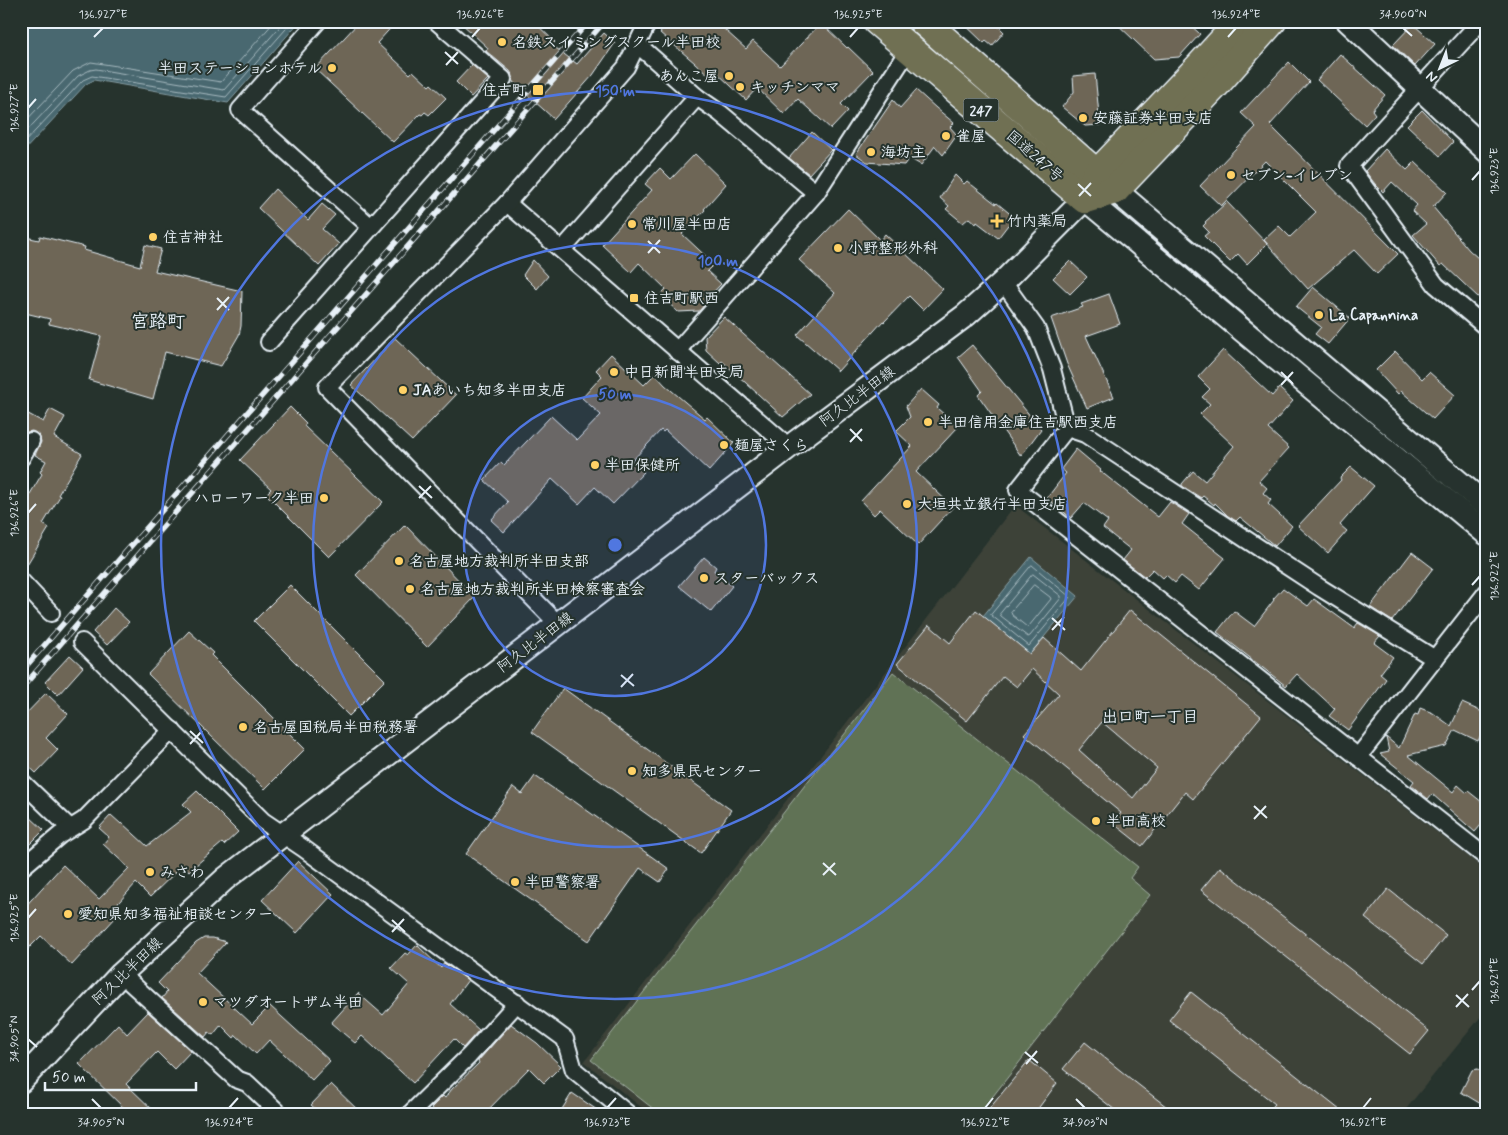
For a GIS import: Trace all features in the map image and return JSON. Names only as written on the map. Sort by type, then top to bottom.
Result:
[{"type":"highway","name":"国道247号","points":[[877,21],[1085,200]]},
{"type":"highway","points":[[1105,183],[1200,66],[1241,21]]},
{"type":"highway","points":[[1085,200],[1218,82],[1272,21]]},
{"type":"highway","name":"国道247号","points":[[924,22],[1105,183]]},
{"type":"main road","points":[[1348,21],[1487,151]]},
{"type":"main road","points":[[1105,183],[1487,506]]},
{"type":"main road","points":[[1085,200],[1487,534]]},
{"type":"main road","name":"阿久比半田線","points":[[21,1081],[121,974],[225,879],[789,447],[966,315],[1003,282],[1085,200]]},
{"type":"street","points":[[318,21],[240,110],[372,227]]},
{"type":"street","points":[[269,342],[503,79],[436,21]]},
{"type":"street","points":[[558,624],[327,387],[507,203],[626,67],[650,21]]},
{"type":"street","points":[[1481,21],[1348,166],[1436,285],[1487,328]]},
{"type":"street","points":[[637,44],[697,97],[720,113],[816,193]]},
{"type":"street","points":[[677,351],[816,193],[909,49]]},
{"type":"street","points":[[562,250],[697,97]]},
{"type":"street","points":[[507,203],[789,447]]},
{"type":"street","points":[[1003,282],[1036,328],[1052,369],[1067,428]]},
{"type":"street","points":[[1067,428],[1084,434],[1310,582],[1435,659]]},
{"type":"street","points":[[1067,428],[1018,490],[1487,858]]},
{"type":"street","points":[[21,458],[31,441]]},
{"type":"street","points":[[21,581],[51,613]]},
{"type":"street","points":[[1358,757],[1487,592]]},
{"type":"street","points":[[82,642],[263,821],[566,1038],[574,1070],[628,1114]]},
{"type":"street","points":[[21,868],[60,835],[84,820],[172,730]]},
{"type":"street","points":[[21,781],[70,828]]},
{"type":"street","points":[[121,974],[236,1079],[247,1083],[280,1114]]},
{"type":"street","points":[[410,1114],[469,1056],[517,1003]]},
{"type":"shaded area","name":"半田高校","points":[[1015,505],[1487,871],[1487,1009],[1402,1114],[650,1114],[584,1062]]},
{"type":"green space","points":[[893,672],[1138,867],[1130,878],[1150,895],[979,1114],[660,1114],[591,1060]]},
{"type":"water","points":[[21,21],[300,21],[228,103],[94,80],[86,84],[21,154]]},
{"type":"water","points":[[1031,557],[1078,596],[1030,654],[983,616]]},
{"type":"building","points":[[360,21],[397,21],[377,43],[410,74],[413,71],[446,98],[429,115],[425,112],[422,115],[420,114],[393,142],[315,69]]},
{"type":"building","points":[[459,21],[533,21],[555,42],[552,45],[577,64],[604,33],[615,43],[593,75],[554,119],[513,82],[513,76],[510,71],[486,51],[488,48]]},
{"type":"building","points":[[670,21],[715,21],[746,49],[753,41],[780,66],[821,23],[873,71],[841,104],[848,111],[831,129],[798,99],[784,114],[757,88],[746,100],[714,70],[709,75],[660,33]]},
{"type":"building","points":[[961,21],[993,21],[1004,32],[992,46],[986,41],[984,43]]},
{"type":"building","points":[[1114,21],[1186,21],[1200,34],[1179,57],[1154,59]]},
{"type":"building","points":[[1413,24],[1435,44],[1415,66],[1393,45]]},
{"type":"building","points":[[1340,54],[1385,95],[1372,110],[1375,114],[1365,125],[1317,80]]},
{"type":"building","points":[[1289,62],[1309,82],[1270,125],[1398,254],[1377,274],[1354,250],[1308,289],[1264,240],[1279,226],[1290,237],[1316,212],[1265,161],[1221,206],[1200,186],[1256,127],[1241,113]]},
{"type":"building","points":[[472,65],[488,79],[471,97],[456,82]]},
{"type":"building","points":[[1095,74],[1100,125],[1085,126],[1062,107],[1074,92],[1073,76]]},
{"type":"building","points":[[916,90],[954,123],[950,127],[957,135],[943,155],[935,146],[921,165],[909,158],[904,165],[867,162],[856,154],[893,100],[900,108]]},
{"type":"building","points":[[1422,110],[1453,142],[1440,156],[1407,125]]},
{"type":"building","points":[[812,132],[831,150],[809,174],[789,158]]},
{"type":"building","points":[[1385,149],[1407,170],[1415,162],[1447,192],[1433,207],[1469,250],[1487,266],[1487,290],[1479,298],[1443,264],[1440,266],[1413,235],[1426,224],[1412,211],[1417,205],[1392,182],[1383,192],[1365,171]]},
{"type":"building","points":[[695,154],[726,184],[682,234],[714,264],[707,271],[721,284],[706,300],[707,302],[699,311],[678,312],[660,295],[666,289],[639,263],[631,272],[602,245],[652,190],[645,184],[660,168],[671,179]]},
{"type":"building","points":[[955,175],[964,184],[967,181],[1014,217],[998,238],[969,218],[963,223],[946,209],[949,206],[940,198]]},
{"type":"building","points":[[275,189],[308,220],[322,204],[335,215],[322,229],[339,244],[319,266],[258,208]]},
{"type":"building","points":[[1227,202],[1267,244],[1247,264],[1238,254],[1230,262],[1204,236],[1209,232],[1203,226],[1205,222]]},
{"type":"building","points":[[848,209],[880,240],[885,234],[943,289],[923,310],[909,296],[883,321],[838,371],[797,335],[835,293],[799,260]]},
{"type":"building","points":[[21,236],[39,240],[40,236],[85,247],[84,250],[140,266],[145,245],[161,249],[155,271],[242,291],[239,335],[221,366],[165,352],[153,399],[89,380],[101,336],[49,324],[50,319],[21,312]]},
{"type":"building","points":[[533,260],[548,276],[537,289],[523,275]]},
{"type":"building","points":[[1070,261],[1087,277],[1070,294],[1053,278]]},
{"type":"building","points":[[1313,287],[1350,318],[1328,344],[1315,334],[1321,327],[1296,307]]},
{"type":"building","points":[[1109,294],[1120,324],[1086,336],[1114,397],[1087,408],[1067,364],[1051,318],[1083,307],[1081,304]]},
{"type":"building","points":[[724,317],[810,394],[783,417],[722,361],[720,363],[706,350],[705,337]]},
{"type":"building","name":"JAあいち知多半田支店","points":[[395,338],[456,395],[412,441],[351,385]]},
{"type":"building","points":[[972,345],[1041,429],[1021,456],[978,395],[982,391],[958,357]]},
{"type":"building","points":[[1223,350],[1272,396],[1279,388],[1293,401],[1268,429],[1289,448],[1259,481],[1267,488],[1263,493],[1271,500],[1268,504],[1292,526],[1275,546],[1240,517],[1236,521],[1215,503],[1214,505],[1203,496],[1201,498],[1182,486],[1193,471],[1205,481],[1234,446],[1200,414],[1210,404],[1202,397],[1210,389],[1198,377]]},
{"type":"building","points":[[1395,351],[1422,379],[1429,372],[1455,395],[1433,419],[1401,391],[1398,394],[1376,370]]},
{"type":"building","points":[[611,354],[644,385],[655,374],[705,419],[707,417],[734,443],[709,471],[665,430],[663,432],[661,430],[632,461],[644,472],[613,504],[595,487],[579,504],[552,479],[504,532],[491,520],[508,502],[484,480],[501,462],[504,465],[551,416],[577,440],[601,415],[582,398],[602,376],[596,370]]},
{"type":"building","name":"大垣共立銀行半田支店","points":[[921,389],[939,405],[937,408],[958,427],[916,472],[953,507],[918,545],[880,509],[874,515],[861,501],[912,446],[896,431],[910,417],[906,406]]},
{"type":"building","name":"ハローワーク半田","points":[[290,407],[306,423],[304,426],[383,502],[329,557],[266,494],[271,489],[240,460]]},
{"type":"building","points":[[50,409],[65,417],[54,437],[82,454],[43,524],[49,528],[23,571],[21,571],[21,509],[42,474],[40,472],[46,461],[35,455],[41,442],[40,437],[36,433],[32,431],[27,432],[21,438],[21,410],[43,422]]},
{"type":"building","points":[[1076,449],[1100,471],[1158,517],[1170,502],[1189,514],[1182,524],[1225,558],[1199,590],[1181,576],[1175,583],[1166,575],[1163,578],[1153,569],[1145,577],[1123,560],[1131,550],[1103,528],[1108,521],[1084,503],[1071,518],[1047,498],[1066,473],[1061,469]]},
{"type":"building","points":[[1351,467],[1374,486],[1340,525],[1347,531],[1328,553],[1298,526]]},
{"type":"building","points":[[405,525],[475,597],[427,647],[356,575]]},
{"type":"building","points":[[1412,552],[1433,568],[1392,621],[1370,607]]},
{"type":"building","name":"スターバックス","points":[[704,557],[716,567],[714,571],[732,586],[711,612],[679,586]]},
{"type":"building","points":[[290,585],[385,680],[349,716],[254,621]]},
{"type":"building","points":[[1283,588],[1308,606],[1314,599],[1354,628],[1358,623],[1380,636],[1374,643],[1393,657],[1380,674],[1386,679],[1348,730],[1329,716],[1335,709],[1297,674],[1286,686],[1217,632],[1234,611],[1254,626]]},
{"type":"building","points":[[114,608],[129,622],[107,645],[93,632]]},
{"type":"building","points":[[976,610],[1030,654],[1044,638],[1081,671],[1130,610],[1261,716],[1193,799],[1185,792],[1142,846],[1113,823],[1121,813],[1024,734],[1059,694],[1032,669],[1017,687],[1003,676],[967,721],[897,664],[929,625],[950,643]],"holes":[[[1102,722],[1157,768],[1133,798],[1079,750]]]},
{"type":"building","name":"名古屋国税局半田税務署","points":[[189,631],[213,653],[211,655],[305,749],[265,789],[148,674]]},
{"type":"building","points":[[70,655],[83,667],[58,695],[45,682]]},
{"type":"building","name":"知多県民センター","points":[[563,688],[731,810],[701,853],[532,732]]},
{"type":"building","points":[[46,693],[68,714],[46,738],[58,750],[36,773],[21,759],[21,719]]},
{"type":"building","points":[[1462,703],[1487,714],[1487,721],[1478,741],[1455,730],[1446,746],[1408,755],[1453,792],[1458,785],[1487,806],[1487,818],[1475,832],[1432,794],[1428,799],[1411,785],[1414,781],[1380,754],[1389,752],[1386,737],[1399,748],[1415,714],[1418,715],[1420,708],[1433,713],[1451,726]]},
{"type":"building","points":[[535,776],[571,799],[669,869],[660,882],[640,868],[589,941],[466,854],[513,787],[522,794]]},
{"type":"building","points":[[197,791],[238,832],[189,871],[183,865],[150,897],[136,883],[111,911],[117,916],[72,965],[41,936],[21,956],[21,911],[63,865],[99,899],[129,868],[103,844],[109,837],[99,828],[111,815],[147,846],[191,812],[183,804]]},
{"type":"building","points":[[29,816],[44,830],[21,853],[21,823]]},
{"type":"building","points":[[298,861],[333,894],[297,933],[262,900]]},
{"type":"building","points":[[1220,867],[1429,1031],[1410,1054],[1201,890]]},
{"type":"building","points":[[1388,889],[1446,935],[1423,964],[1365,918]]},
{"type":"building","points":[[204,938],[213,938],[226,942],[197,973],[252,1024],[270,1006],[330,1061],[312,1080],[269,1040],[256,1054],[236,1035],[234,1038],[221,1025],[213,1035],[209,1032],[205,1037],[162,998],[167,992],[158,983],[196,943]]},
{"type":"building","points":[[417,945],[441,968],[444,963],[468,980],[450,1004],[479,1030],[463,1048],[454,1039],[413,1083],[362,1036],[355,1043],[331,1023],[358,993],[383,1015],[409,984],[391,968],[405,953],[408,955]]},
{"type":"building","points":[[1191,992],[1345,1114],[1266,1114],[1275,1104],[1169,1020]]},
{"type":"building","points":[[148,1012],[191,1051],[174,1069],[157,1052],[126,1084],[157,1114],[130,1114],[79,1064],[118,1024],[127,1034]]},
{"type":"building","points":[[511,1024],[537,1043],[561,1066],[544,1083],[529,1068],[484,1114],[433,1114],[435,1111],[431,1108],[443,1096],[445,1098],[479,1063],[478,1061]]},
{"type":"building","points":[[1085,1042],[1176,1114],[1120,1114],[1063,1069]]},
{"type":"building","points":[[1029,1060],[1057,1083],[1034,1114],[985,1114]]},
{"type":"building","points":[[1478,1069],[1487,1073],[1487,1092],[1481,1104],[1461,1092],[1472,1070]]},
{"type":"building","points":[[331,1084],[362,1114],[321,1114],[311,1105]]},
{"type":"building","points":[[572,1093],[603,1114],[559,1114]]},
{"type":"railway","points":[[21,672],[589,21]]},
{"type":"railway","points":[[21,689],[605,21]]},
{"type":"place","name":"名鉄スイミングスクール半田校","points":[[502,42]]},
{"type":"place","name":"半田ステーションホテル","points":[[332,68]]},
{"type":"place","name":"あんこ屋","points":[[729,76]]},
{"type":"place","name":"キッチンママ","points":[[740,87]]},
{"type":"place","name":"住吉町","points":[[538,90]]},
{"type":"place","name":"安藤証券半田支店","points":[[1083,118]]},
{"type":"place","name":"雀屋","points":[[946,136]]},
{"type":"place","name":"海坊主","points":[[871,152]]},
{"type":"place","name":"セブン-イレブン","points":[[1231,175]]},
{"type":"place","name":"竹内薬局","points":[[997,221]]},
{"type":"place","name":"常川屋半田店","points":[[632,224]]},
{"type":"place","name":"住吉神社","points":[[153,237]]},
{"type":"place","name":"小野整形外科","points":[[838,248]]},
{"type":"place","name":"住吉町駅西","points":[[634,298]]},
{"type":"place","name":"La Capannina","points":[[1319,315]]},
{"type":"place","name":"中日新聞半田支局","points":[[614,372]]},
{"type":"place","name":"JAあいち知多半田支店","points":[[403,390]]},
{"type":"place","name":"半田信用金庫住吉駅西支店","points":[[928,422]]},
{"type":"place","name":"麺屋さくら","points":[[724,445]]},
{"type":"place","name":"半田保健所","points":[[595,465]]},
{"type":"place","name":"ハローワーク半田","points":[[324,498]]},
{"type":"place","name":"大垣共立銀行半田支店","points":[[907,504]]},
{"type":"place","name":"名古屋地方裁判所半田支部","points":[[399,561]]},
{"type":"place","name":"スターバックス","points":[[704,578]]},
{"type":"place","name":"名古屋地方裁判所半田検察審査会","points":[[410,589]]},
{"type":"place","name":"名古屋国税局半田税務署","points":[[243,727]]},
{"type":"place","name":"知多県民センター","points":[[632,771]]},
{"type":"place","name":"半田高校","points":[[1096,821]]},
{"type":"place","name":"みさわ","points":[[150,872]]},
{"type":"place","name":"半田警察署","points":[[515,882]]},
{"type":"place","name":"愛知県知多福祉相談センター","points":[[68,914]]},
{"type":"place","name":"マツダオートザム半田","points":[[203,1002]]},
{"type":"district","name":"宮路町","points":[[158,321]]},
{"type":"district","name":"出口町一丁目","points":[[1150,716]]}]
